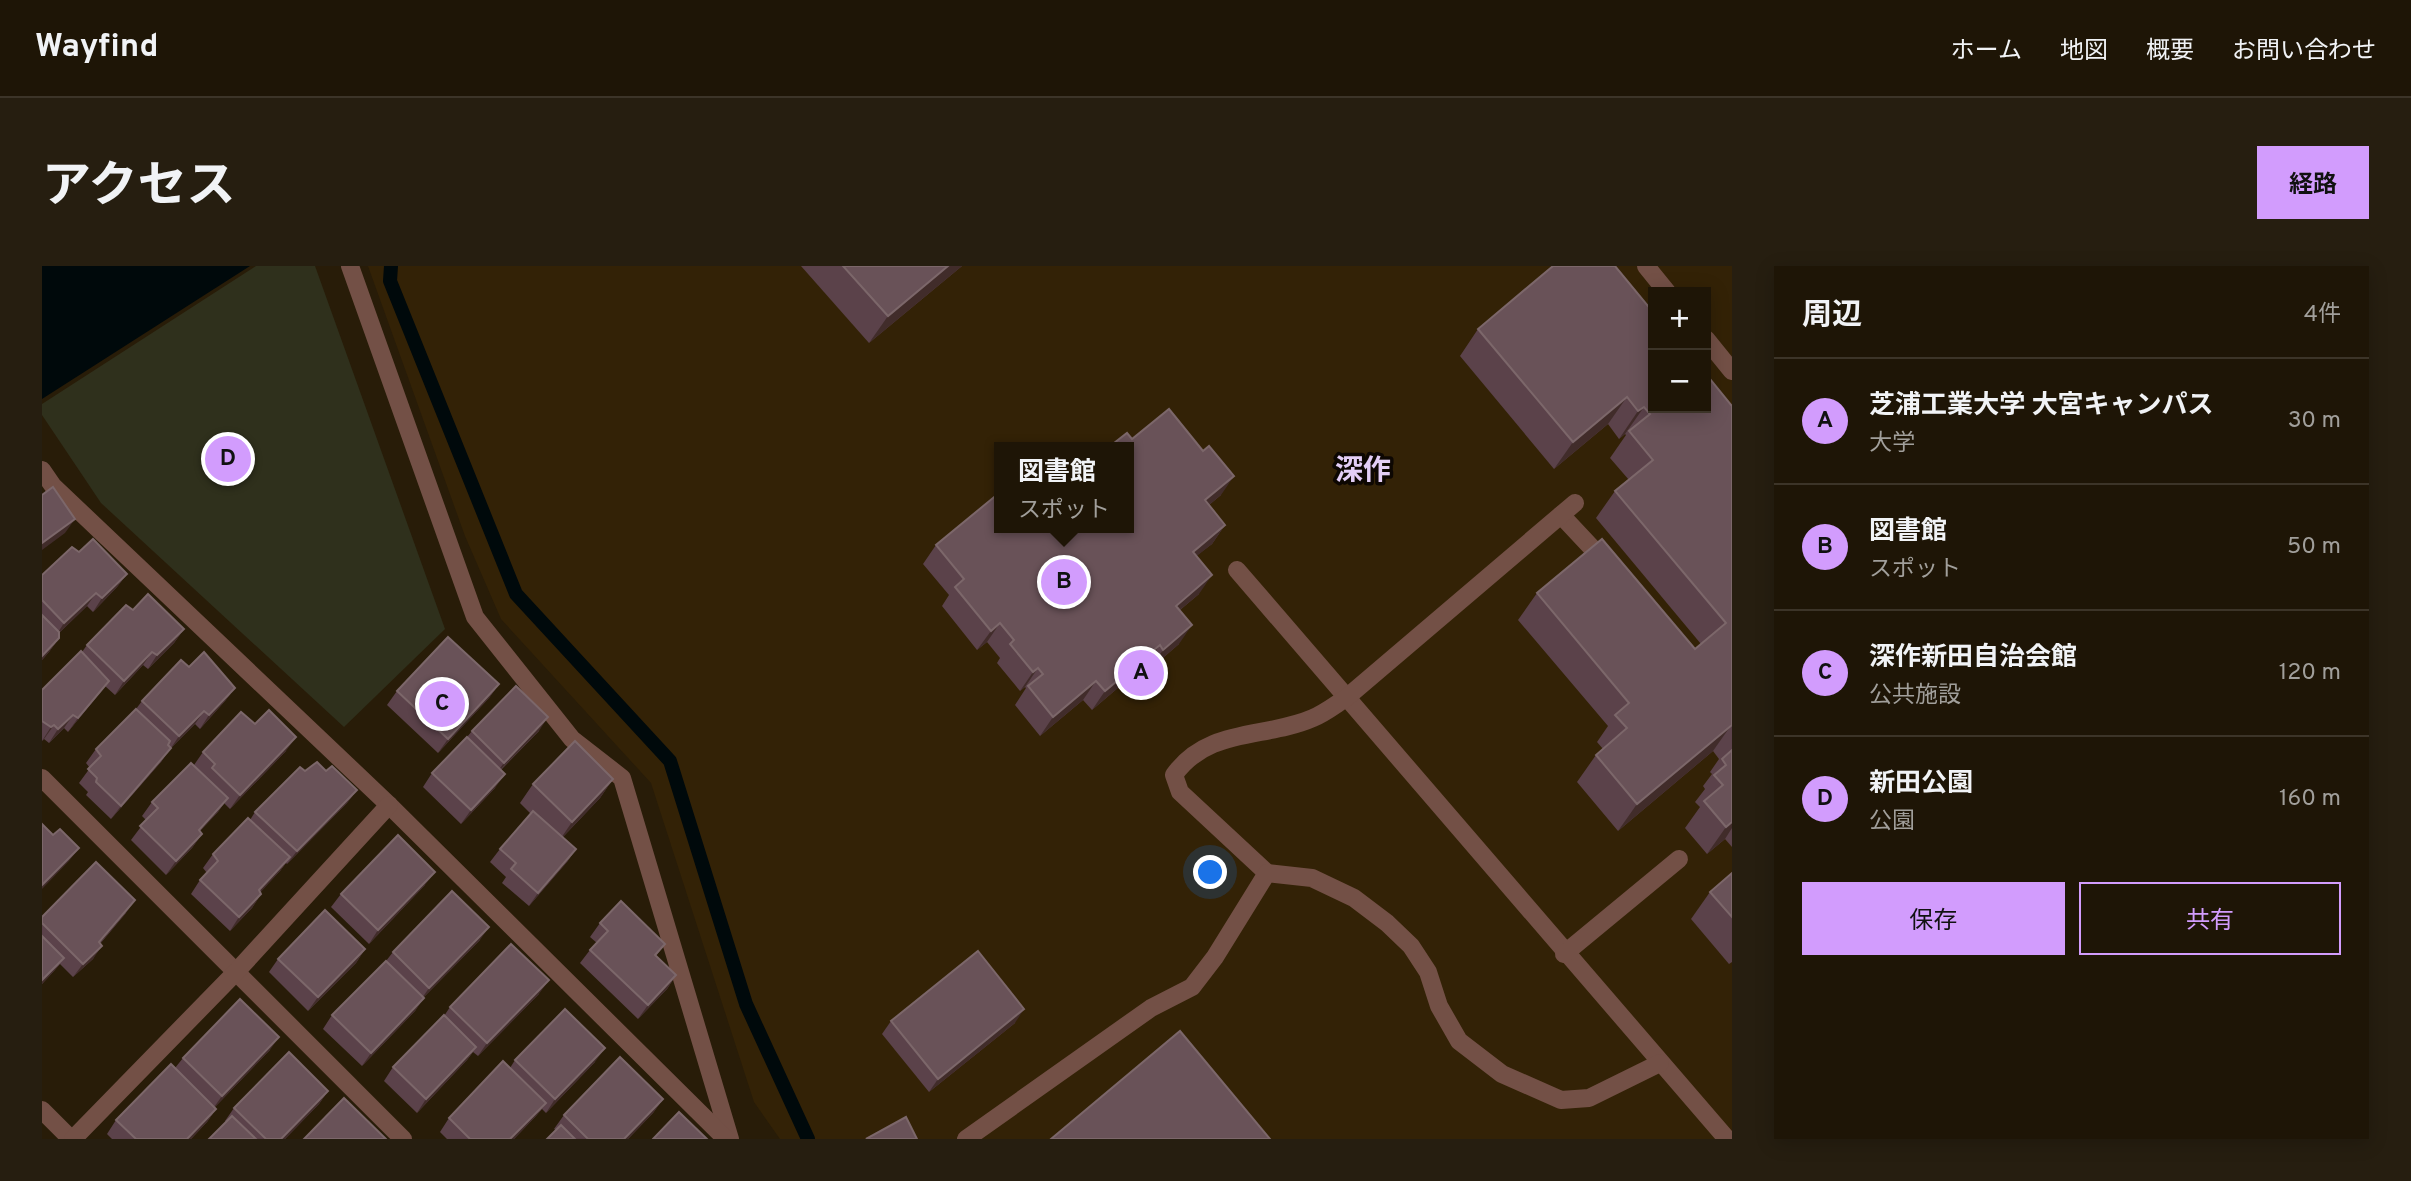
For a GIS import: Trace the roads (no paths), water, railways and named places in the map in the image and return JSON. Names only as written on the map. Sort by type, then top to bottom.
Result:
[{"type":"street","points":[[351,266],[475,617],[572,739],[622,778],[728,1139]]},
{"type":"street","points":[[1646,266],[1663,287]]},
{"type":"street","points":[[1711,345],[1732,371]]},
{"type":"street","points":[[42,470],[52,486],[389,805],[728,1139]]},
{"type":"street","points":[[1575,503],[1346,698],[1313,718],[1212,743],[1186,757],[1174,775],[1180,792],[1267,873],[1312,878],[1354,898],[1387,923],[1411,946],[1427,972],[1439,1006],[1459,1041],[1502,1074],[1561,1100],[1589,1098],[1660,1063]]},
{"type":"street","points":[[1560,515],[1616,574]]},
{"type":"street","points":[[1237,570],[1564,954],[1727,1139]]},
{"type":"street","points":[[42,778],[403,1139]]},
{"type":"street","points":[[42,1110],[72,1139],[235,973],[389,805]]},
{"type":"street","points":[[1564,954],[1679,859]]},
{"type":"street","points":[[966,1139],[1151,1009],[1192,987],[1267,873]]},
{"type":"waterway","points":[[391,266],[390,281],[516,594],[670,761],[746,1004],[808,1139]]},
{"type":"place","name":"新田公園","points":[[228,459]]},
{"type":"place","name":"図書館","points":[[1064,582]]},
{"type":"place","name":"芝浦工業大学 大宮キャンパス","points":[[1141,673]]},
{"type":"place","name":"深作新田自治会館","points":[[442,704]]},
{"type":"district","name":"深作","points":[[1363,469]]}]
